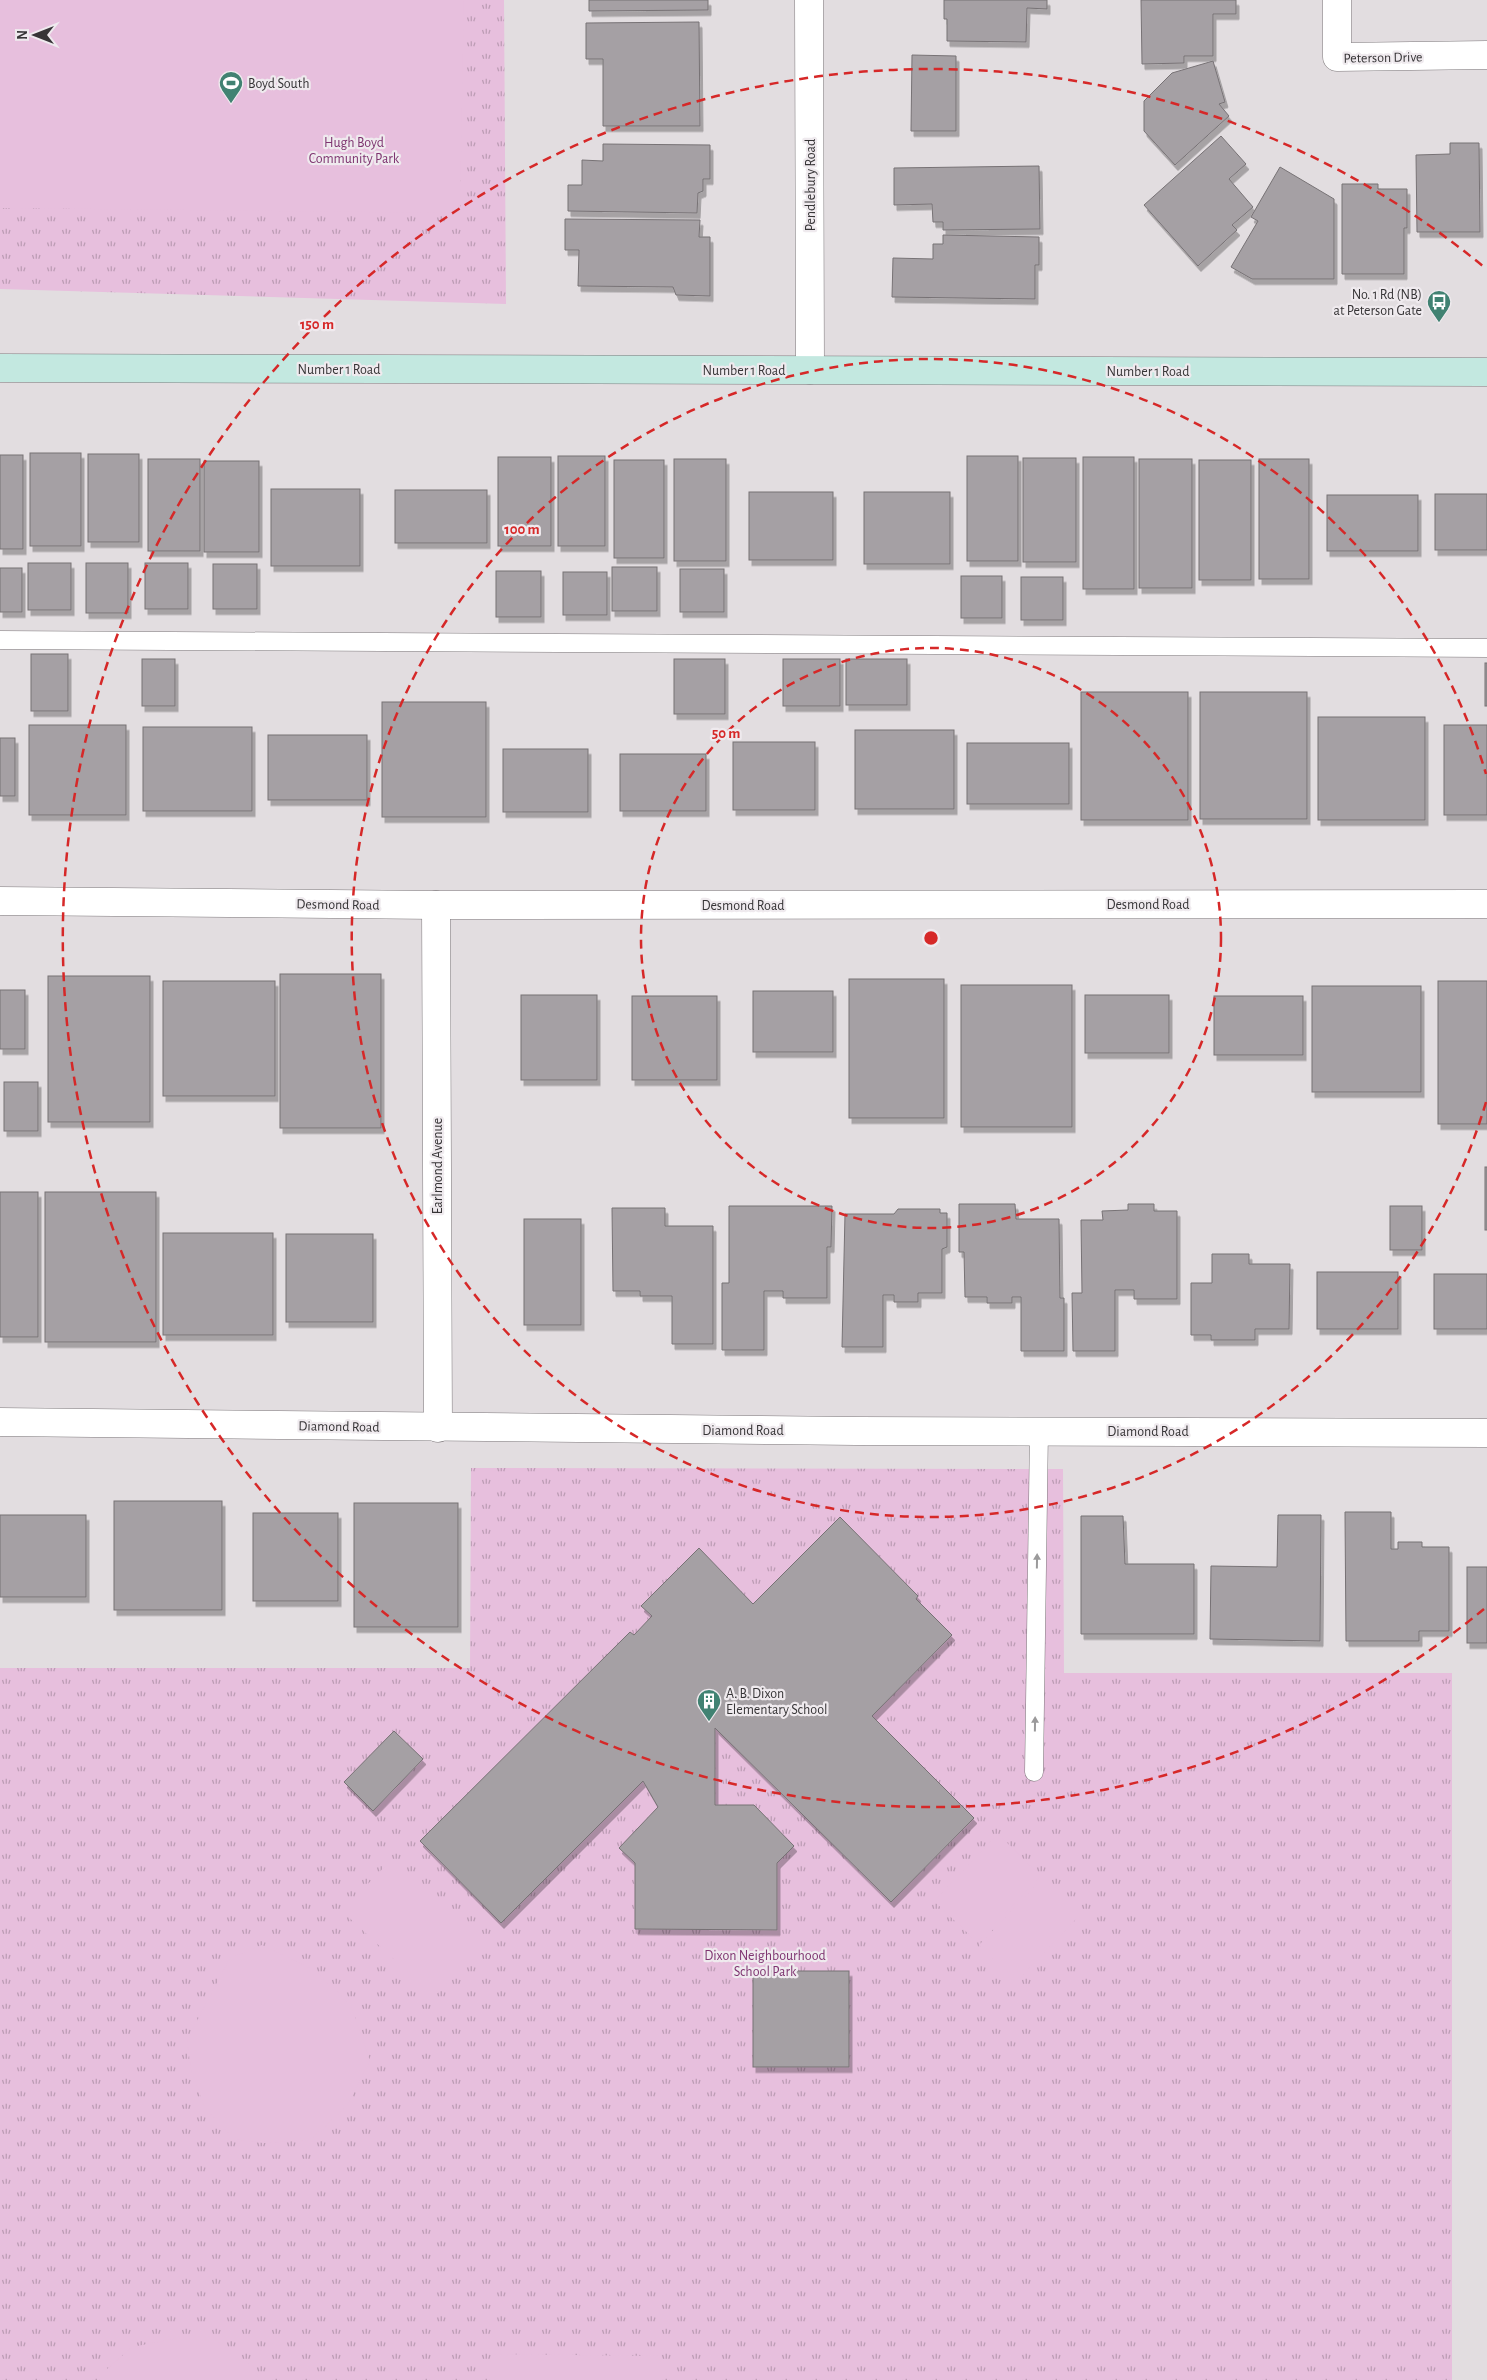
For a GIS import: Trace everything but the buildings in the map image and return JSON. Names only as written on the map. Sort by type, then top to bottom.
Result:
[{"type":"main road","name":"Number 1 Road","points":[[0,368],[1487,372]]},
{"type":"street","name":"Pendlebury Road","points":[[809,0],[810,370]]},
{"type":"street","name":"Peterson Drive","points":[[1337,0],[1336,57],[1487,56]]},
{"type":"street","name":"Desmond Road","points":[[0,901],[436,906],[1487,904]]},
{"type":"street","name":"Earlmond Avenue","points":[[436,906],[438,1428]]},
{"type":"street","name":"Diamond Road","points":[[0,1422],[438,1428],[1487,1433]]},
{"type":"lane","points":[[0,640],[1487,648]]},
{"type":"lane","points":[[1034,1772],[1039,1430]]},
{"type":"green space","name":"Boyd South","points":[[0,0],[504,0],[506,304],[0,289]]},
{"type":"green space","name":"Boyd South","points":[[0,0],[464,0],[460,213],[0,208]]},
{"type":"green space","name":"Dixon Neighbourhood School Park","points":[[471,1468],[1063,1469],[1064,1673],[1452,1673],[1452,2380],[0,2380],[0,1668],[470,1668]]},
{"type":"green space","points":[[998,1834],[1041,1876],[977,1942],[934,1901]]},
{"type":"green space","points":[[391,1860],[481,1946],[434,1997],[342,1911]]},
{"type":"green space","points":[[1041,1880],[1078,1917],[1016,1982],[979,1945]]},
{"type":"green space","points":[[262,1945],[314,1970],[351,2005],[370,2061],[347,2106],[310,2140],[263,2143],[234,2139],[205,2108],[191,2070],[187,2040],[230,1958]]},
{"type":"green space","points":[[178,2338],[217,2341],[255,2368],[259,2380],[107,2380],[107,2369],[132,2347]]},
{"type":"green space","points":[[491,2354],[660,2356],[660,2380],[491,2380]]},
{"type":"place","name":"Boyd South","points":[[231,104]]},
{"type":"place","name":"No. 1 Rd (NB) at Peterson Gate","points":[[1439,323]]},
{"type":"place","name":"A. B. Dixon Elementary School","points":[[709,1722]]},
{"type":"park label","name":"Hugh Boyd Community Park","points":[[354,150]]}]
